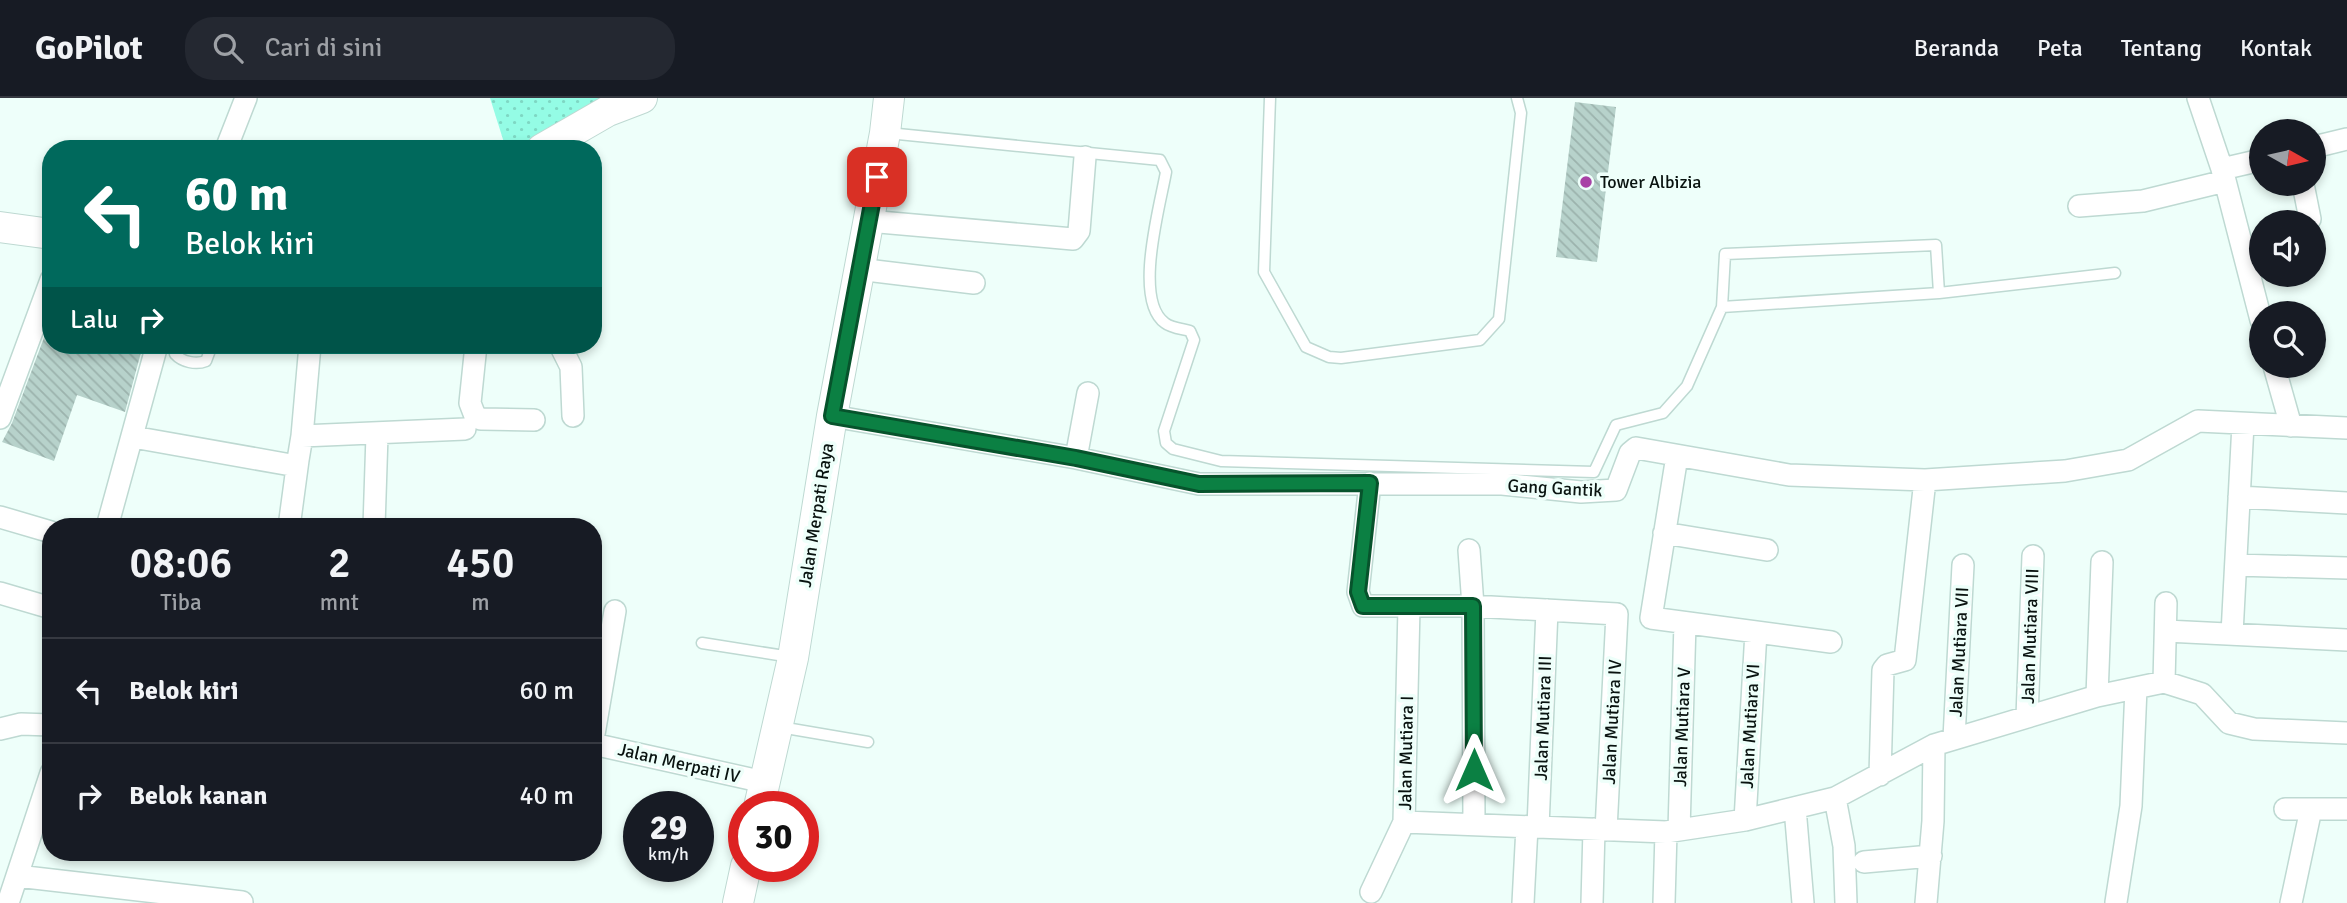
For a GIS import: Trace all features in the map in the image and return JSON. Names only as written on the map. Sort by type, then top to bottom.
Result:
[{"type":"main road","points":[[562,140],[608,111],[642,98]]},
{"type":"main road","name":"Jalan Merpati Raya","points":[[763,791],[793,658],[832,416],[885,133],[888,98]]},
{"type":"main road","points":[[0,227],[42,233]]},
{"type":"main road","points":[[737,903],[742,882]]},
{"type":"street","points":[[230,140],[246,98]]},
{"type":"street","points":[[2198,98],[2224,175],[2256,301]]},
{"type":"street","points":[[2326,144],[2347,139]]},
{"type":"street","points":[[868,221],[1073,239],[1079,231],[1085,157]]},
{"type":"street","points":[[2079,206],[2143,201],[2249,165]]},
{"type":"street","points":[[858,269],[974,283]]},
{"type":"street","points":[[0,418],[42,304]]},
{"type":"street","points":[[110,518],[155,354]]},
{"type":"street","points":[[290,518],[302,436],[309,354]]},
{"type":"street","points":[[475,354],[470,403],[475,416],[481,419],[534,420]]},
{"type":"street","points":[[564,354],[571,367],[573,416]]},
{"type":"street","points":[[2277,378],[2291,426]]},
{"type":"street","points":[[1076,458],[1088,393]]},
{"type":"street","name":"Gang Gantik","points":[[832,416],[1076,458],[1199,484],[1502,484],[1581,492],[1614,491],[1633,449],[1788,475],[1925,480],[2065,471],[2128,460],[2198,421],[2347,428]]},
{"type":"street","points":[[2232,634],[2243,425]]},
{"type":"street","points":[[302,436],[377,435],[465,429]]},
{"type":"street","points":[[374,518],[377,435]]},
{"type":"street","points":[[133,437],[291,464],[298,460]]},
{"type":"street","points":[[1677,456],[1651,618],[1831,642]]},
{"type":"street","points":[[1880,775],[1883,670],[1887,665],[1905,660],[1925,480]]},
{"type":"street","points":[[1370,483],[1358,598],[1363,606],[1473,606],[1548,610]]},
{"type":"street","points":[[2239,497],[2347,503]]},
{"type":"street","points":[[0,517],[42,530]]},
{"type":"street","points":[[1664,533],[1767,550]]},
{"type":"street","points":[[1469,550],[1473,606],[1474,824]]},
{"type":"street","name":"Jalan Mutiara VIII","points":[[2027,717],[2033,556]]},
{"type":"street","points":[[2096,696],[2102,562]]},
{"type":"street","name":"Jalan Mutiara VII","points":[[1954,738],[1963,565]]},
{"type":"street","points":[[2236,565],[2347,568]]},
{"type":"street","points":[[0,593],[42,605]]},
{"type":"street","points":[[2164,681],[2166,603]]},
{"type":"street","name":"Jalan Mutiara I","points":[[1371,892],[1404,822],[1409,607]]},
{"type":"street","name":"Jalan Mutiara IV","points":[[1548,610],[1617,614],[1592,903]]},
{"type":"street","name":"Jalan Mutiara III","points":[[1523,903],[1533,827],[1548,610]]},
{"type":"street","points":[[602,688],[615,611]]},
{"type":"street","name":"Jalan Mutiara V","points":[[1664,903],[1672,831],[1685,623]]},
{"type":"street","points":[[2166,631],[2347,640]]},
{"type":"street","name":"Jalan Mutiara VI","points":[[1745,820],[1756,632]]},
{"type":"street","points":[[1404,822],[1672,831],[1745,820],[1835,798],[1934,745],[1954,738],[2096,696],[2164,681],[2202,694],[2229,723],[2255,729],[2347,733]]},
{"type":"street","points":[[2116,902],[2131,806],[2136,688]]},
{"type":"street","points":[[0,729],[21,724],[42,725]]},
{"type":"street","name":"Jalan Merpati IV","points":[[602,745],[752,791]]},
{"type":"street","points":[[1926,903],[1931,856],[1934,745]]},
{"type":"street","points":[[1835,798],[1844,846],[1846,903]]},
{"type":"street","points":[[8,903],[42,800]]},
{"type":"street","points":[[1795,808],[1803,903]]},
{"type":"street","points":[[2285,809],[2347,809]]},
{"type":"street","points":[[2291,903],[2311,809]]},
{"type":"street","points":[[1864,862],[1931,856]]},
{"type":"street","points":[[17,876],[145,897],[242,902]]},
{"type":"lane","points":[[1270,98],[1264,272],[1306,346],[1329,357],[1341,358],[1480,340],[1499,319],[1520,124],[1517,98]]},
{"type":"lane","points":[[885,133],[1160,160],[1166,172],[1149,272],[1152,308],[1165,324],[1190,331],[1194,340],[1164,431],[1166,443],[1173,449],[1221,461],[1594,472],[1616,425],[1663,413],[1687,386],[1722,307],[1725,254],[1936,245],[1939,293]]},
{"type":"lane","points":[[1722,307],[1939,293],[2115,273]]},
{"type":"lane","points":[[175,354],[179,359],[201,363],[206,361],[209,354]]},
{"type":"lane","points":[[702,643],[793,658]]},
{"type":"lane","points":[[777,726],[868,742]]},
{"type":"green space","points":[[490,98],[618,98],[537,140],[503,140]]},
{"type":"building","name":"Tower Albizia","points":[[1575,102],[1616,107],[1597,262],[1556,257]]},
{"type":"building","points":[[42,343],[42,354],[141,354],[125,412],[77,395],[54,461],[2,442],[12,423]]},
{"type":"place","name":"Tower Albizia","points":[[1586,182]]},
{"type":"route","points":[[877,177],[832,416],[1076,458],[1199,484],[1240,486],[1370,483],[1358,592],[1363,606],[1473,606],[1474,770]]}]
